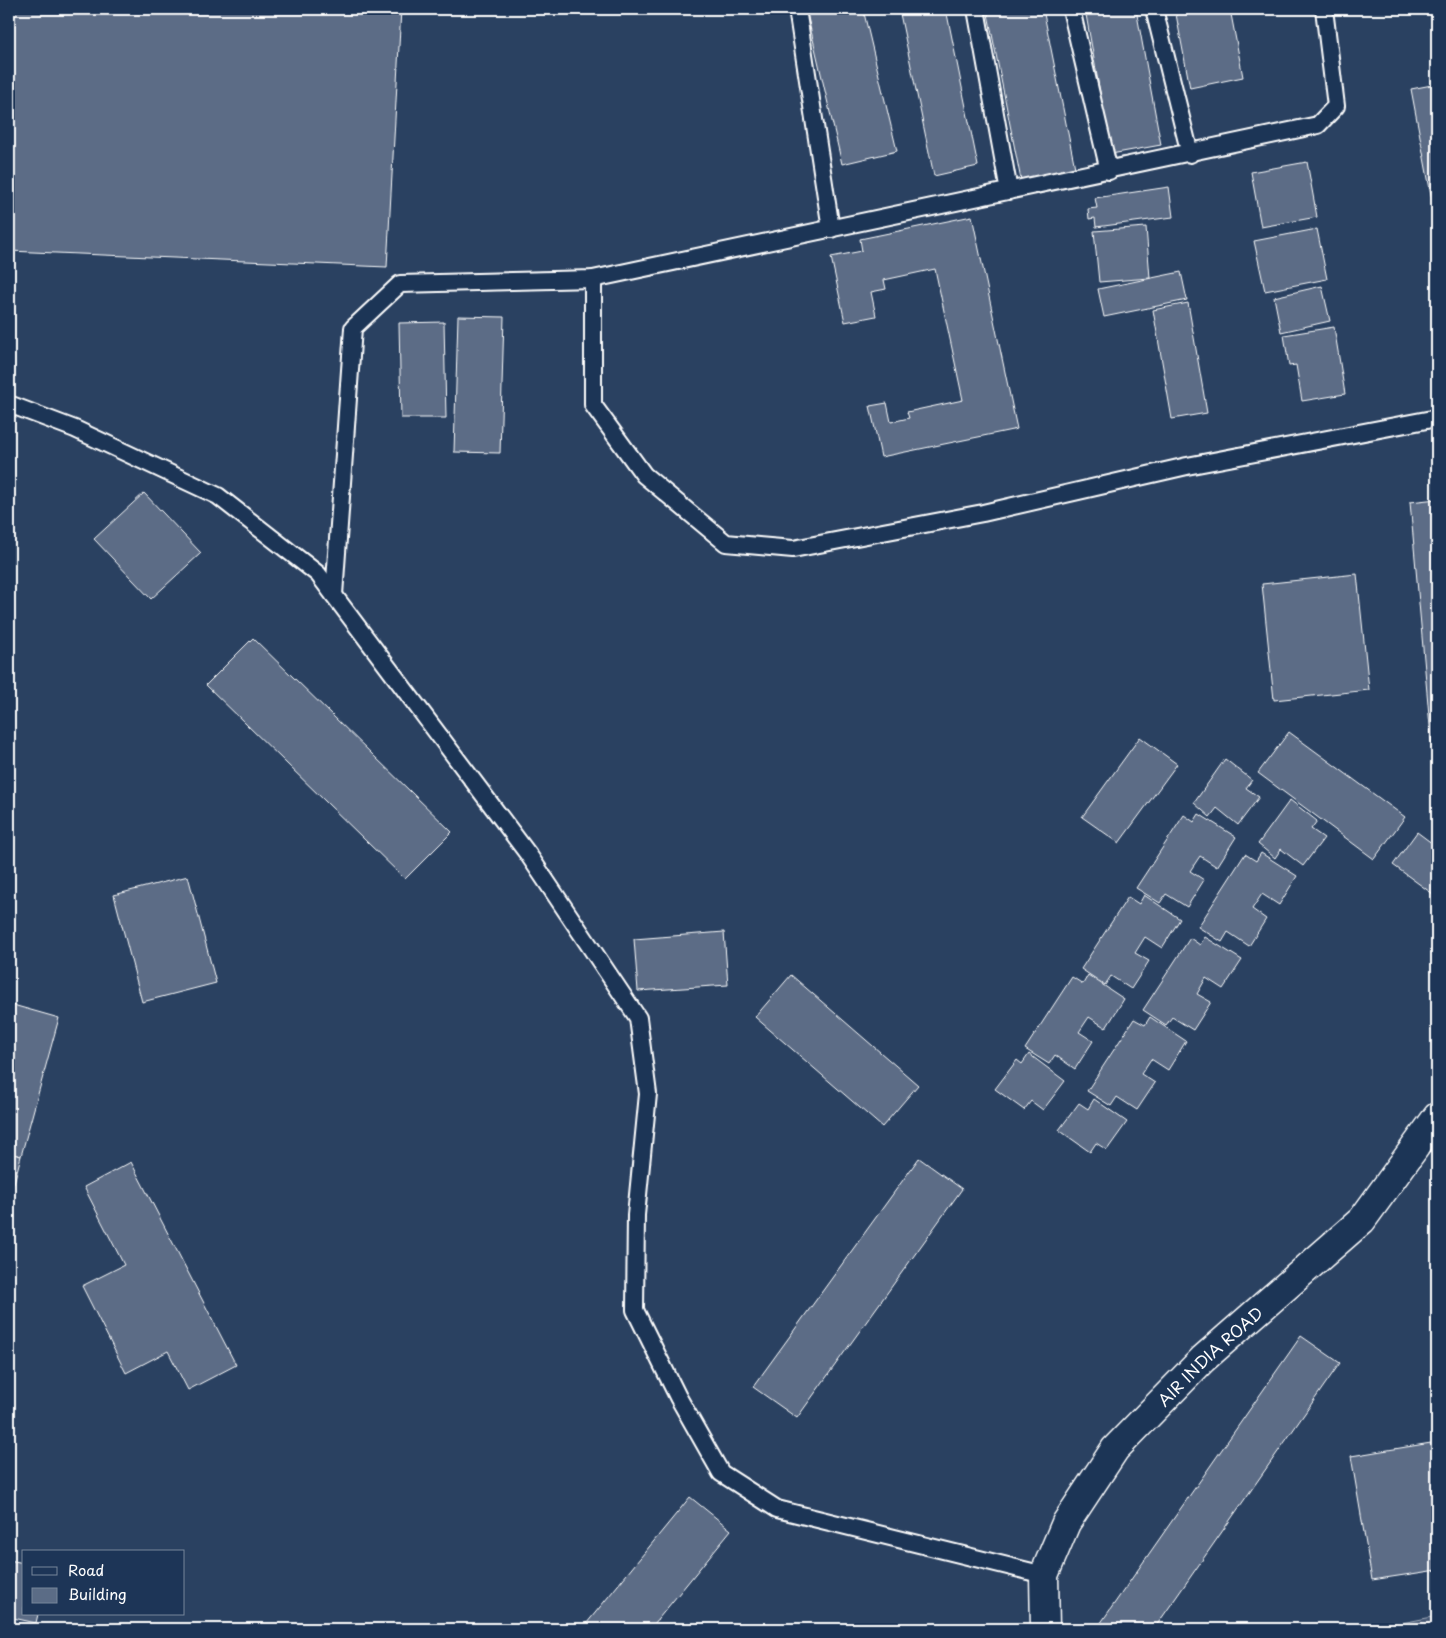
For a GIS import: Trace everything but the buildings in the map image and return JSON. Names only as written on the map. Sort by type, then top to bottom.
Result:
[{"type":"street","name":"AIR INDIA ROAD","points":[[1045,1629],[1044,1575],[1066,1524],[1115,1449],[1202,1359],[1362,1220],[1437,1117]]},
{"type":"lane","points":[[797,9],[831,229]]},
{"type":"lane","points":[[976,9],[1009,191]]},
{"type":"lane","points":[[1071,9],[1108,171]]},
{"type":"lane","points":[[1154,9],[1190,154]]},
{"type":"lane","points":[[334,595],[353,328],[400,284],[593,279],[1318,126],[1336,106],[1324,9]]},
{"type":"lane","points":[[593,279],[593,405],[644,475],[726,542],[793,548],[983,513],[1187,466],[1437,418]]},
{"type":"lane","points":[[9,404],[75,429],[218,496],[318,574],[528,854],[638,1018],[648,1094],[636,1215],[635,1310],[678,1396],[721,1473],[777,1509],[1044,1575]]},
{"type":"shaded area","points":[[1437,1616],[1437,1629],[1372,1629]]}]
